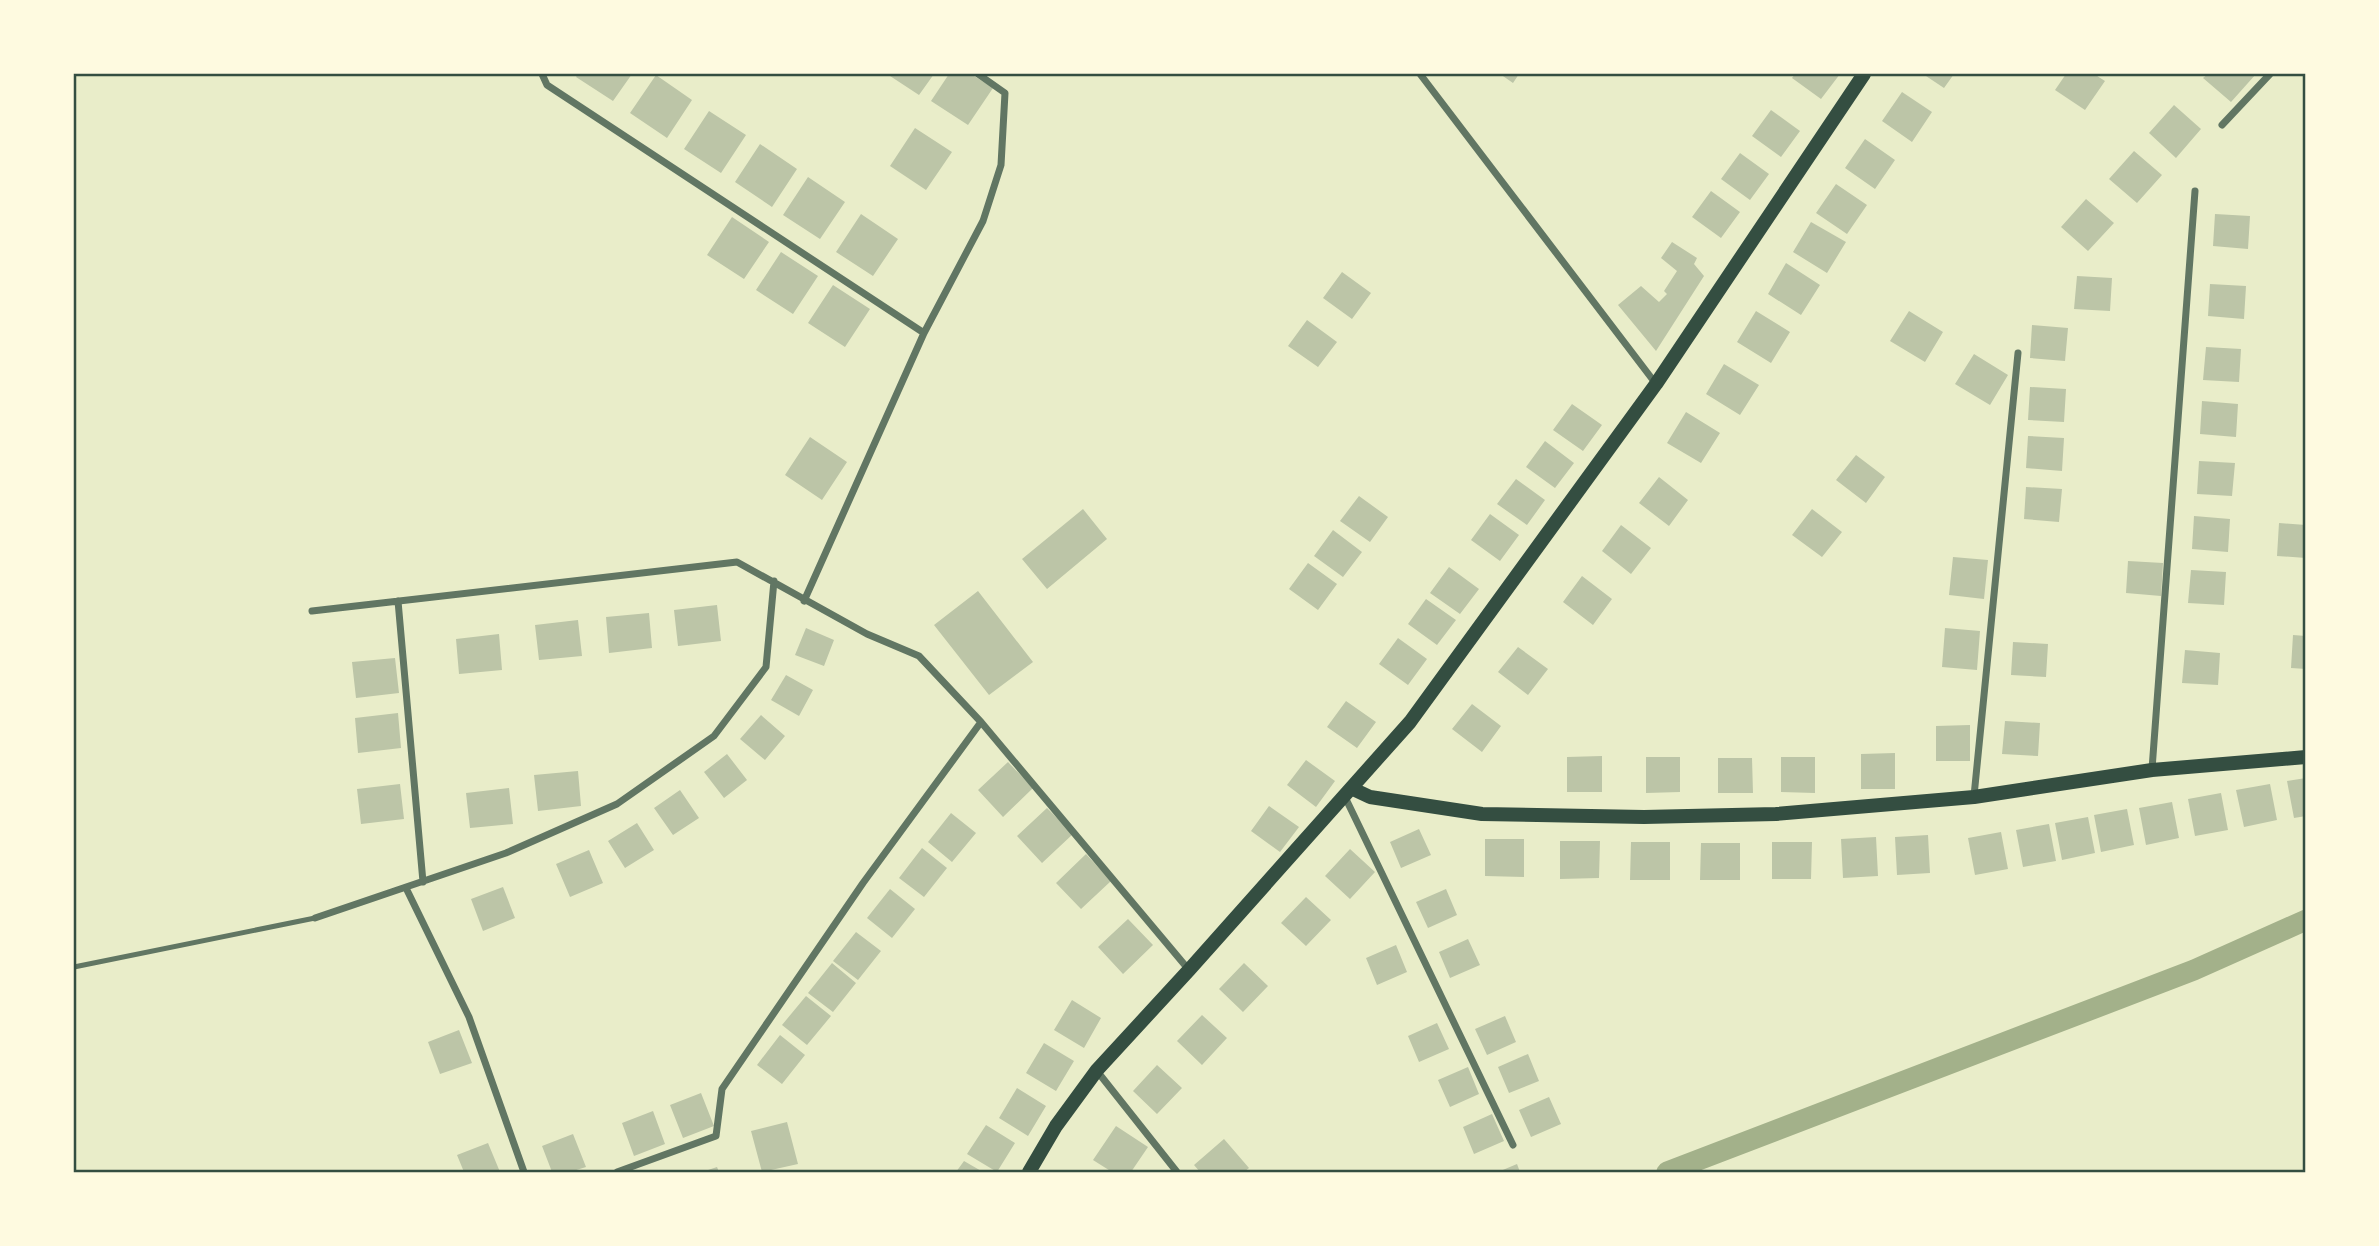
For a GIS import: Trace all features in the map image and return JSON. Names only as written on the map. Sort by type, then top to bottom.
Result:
[{"type":"main road","points":[[1029,1172],[1056,1126],[1097,1070],[1349,793],[1410,722],[1656,384],[1864,74]]},
{"type":"main road","points":[[1349,793],[1482,814],[1644,817],[1776,814],[1974,797],[2152,770],[2305,757]]},
{"type":"street","points":[[542,74],[547,85],[924,333]]},
{"type":"street","points":[[804,601],[924,333],[983,221],[1002,165],[1005,93],[978,74]]},
{"type":"street","points":[[1420,74],[1656,384]]},
{"type":"street","points":[[2222,125],[2270,74]]},
{"type":"street","points":[[2152,770],[2195,191]]},
{"type":"street","points":[[1974,797],[2018,353]]},
{"type":"street","points":[[312,611],[737,562],[867,634],[919,656],[981,722],[1189,970]]},
{"type":"street","points":[[315,918],[506,853],[617,804],[714,736],[766,667],[774,581]]},
{"type":"street","points":[[398,601],[423,882]]},
{"type":"street","points":[[617,1172],[716,1136],[722,1089],[863,883],[981,722]]},
{"type":"street","points":[[1349,793],[1513,1145]]},
{"type":"street","points":[[405,887],[469,1017],[524,1172]]},
{"type":"street","points":[[1097,1070],[1177,1172]]},
{"type":"lane","points":[[74,967],[315,918]]},
{"type":"building","points":[[578,74],[632,74],[613,101],[576,77]]},
{"type":"building","points":[[887,74],[934,74],[919,95]]},
{"type":"building","points":[[949,74],[971,74],[993,88],[968,125],[931,101]]},
{"type":"building","points":[[1500,74],[1519,74],[1513,83]]},
{"type":"building","points":[[1795,74],[1840,74],[1821,99],[1792,78]]},
{"type":"building","points":[[1923,74],[1954,74],[1944,88]]},
{"type":"building","points":[[2066,74],[2094,74],[2105,81],[2085,110],[2055,90]]},
{"type":"building","points":[[2208,74],[2256,74],[2231,102],[2203,78]]},
{"type":"building","points":[[656,75],[692,100],[667,138],[630,113]]},
{"type":"building","points":[[1902,92],[1932,112],[1912,142],[1882,121]]},
{"type":"building","points":[[2174,105],[2201,129],[2176,158],[2149,133]]},
{"type":"building","points":[[1771,110],[1800,131],[1781,157],[1752,136]]},
{"type":"building","points":[[709,111],[746,135],[721,173],[684,149]]},
{"type":"building","points":[[915,128],[952,152],[926,190],[890,166]]},
{"type":"building","points":[[1865,139],[1895,160],[1875,189],[1845,168]]},
{"type":"building","points":[[760,144],[797,169],[772,207],[735,182]]},
{"type":"building","points":[[2134,151],[2162,175],[2137,203],[2109,179]]},
{"type":"building","points":[[1740,153],[1769,174],[1750,200],[1721,179]]},
{"type":"building","points":[[808,177],[845,202],[820,239],[783,215]]},
{"type":"building","points":[[1836,184],[1867,205],[1847,234],[1816,213]]},
{"type":"building","points":[[1711,191],[1740,212],[1721,238],[1692,217]]},
{"type":"building","points":[[2086,199],[2114,223],[2088,251],[2061,227]]},
{"type":"building","points":[[861,214],[898,239],[873,276],[836,252]]},
{"type":"building","points":[[2215,214],[2250,216],[2248,249],[2213,246]]},
{"type":"building","points":[[732,217],[769,242],[744,279],[707,255]]},
{"type":"building","points":[[1811,222],[1846,242],[1827,273],[1793,252]]},
{"type":"building","points":[[1672,242],[1697,258],[1694,264],[1704,276],[1656,351],[1618,305],[1641,286],[1659,302],[1667,294],[1664,291],[1677,271],[1661,258]]},
{"type":"building","points":[[781,252],[818,276],[793,314],[756,290]]},
{"type":"building","points":[[1786,263],[1820,285],[1801,315],[1768,294]]},
{"type":"building","points":[[1342,272],[1371,293],[1352,319],[1323,298]]},
{"type":"building","points":[[2077,276],[2112,278],[2110,311],[2074,309]]},
{"type":"building","points":[[2210,284],[2246,286],[2244,319],[2208,316]]},
{"type":"building","points":[[833,285],[870,309],[845,347],[808,323]]},
{"type":"building","points":[[1756,311],[1790,332],[1771,363],[1737,342]]},
{"type":"building","points":[[1909,311],[1943,332],[1925,362],[1890,341]]},
{"type":"building","points":[[1307,320],[1337,342],[1318,367],[1288,346]]},
{"type":"building","points":[[2032,325],[2068,328],[2065,361],[2030,358]]},
{"type":"building","points":[[2206,347],[2241,349],[2239,382],[2203,380]]},
{"type":"building","points":[[1974,354],[2008,375],[1990,405],[1955,384]]},
{"type":"building","points":[[1724,364],[1759,385],[1740,415],[1706,394]]},
{"type":"building","points":[[2030,387],[2066,389],[2064,422],[2028,420]]},
{"type":"building","points":[[2202,401],[2238,404],[2236,437],[2200,434]]},
{"type":"building","points":[[1572,404],[1602,425],[1583,451],[1553,430]]},
{"type":"building","points":[[1686,412],[1720,433],[1701,463],[1667,443]]},
{"type":"building","points":[[2028,436],[2064,438],[2062,471],[2026,468]]},
{"type":"building","points":[[810,437],[847,462],[822,500],[785,475]]},
{"type":"building","points":[[1545,441],[1574,463],[1555,488],[1526,467]]},
{"type":"building","points":[[1856,455],[1885,477],[1866,503],[1836,480]]},
{"type":"building","points":[[2199,461],[2235,463],[2232,496],[2197,494]]},
{"type":"building","points":[[1659,477],[1688,500],[1669,526],[1639,503]]},
{"type":"building","points":[[1516,479],[1545,500],[1527,525],[1497,504]]},
{"type":"building","points":[[2026,487],[2062,489],[2059,522],[2024,519]]},
{"type":"building","points":[[1359,496],[1388,517],[1370,542],[1340,521]]},
{"type":"building","points":[[1083,509],[1107,539],[1047,589],[1022,559]]},
{"type":"building","points":[[1812,509],[1842,532],[1822,557],[1792,535]]},
{"type":"building","points":[[1490,514],[1519,535],[1500,561],[1471,540]]},
{"type":"building","points":[[2194,516],[2230,519],[2228,552],[2192,549]]},
{"type":"building","points":[[2279,523],[2306,525],[2306,558],[2277,556]]},
{"type":"building","points":[[1621,525],[1651,548],[1631,574],[1602,551]]},
{"type":"building","points":[[1333,530],[1362,552],[1343,577],[1314,556]]},
{"type":"building","points":[[1953,557],[1988,560],[1984,599],[1949,595]]},
{"type":"building","points":[[2128,561],[2163,563],[2161,596],[2126,593]]},
{"type":"building","points":[[1308,563],[1337,584],[1318,610],[1289,589]]},
{"type":"building","points":[[1449,567],[1479,589],[1460,614],[1430,593]]},
{"type":"building","points":[[2191,570],[2226,572],[2224,605],[2188,603]]},
{"type":"building","points":[[1582,576],[1612,599],[1593,625],[1563,602]]},
{"type":"building","points":[[978,591],[1033,662],[989,695],[934,625]]},
{"type":"building","points":[[1426,599],[1456,620],[1437,645],[1408,624]]},
{"type":"building","points":[[717,605],[721,641],[678,646],[674,610]]},
{"type":"building","points":[[649,613],[652,648],[609,653],[606,617]]},
{"type":"building","points":[[578,620],[582,656],[539,660],[535,625]]},
{"type":"building","points":[[806,628],[834,640],[824,666],[795,655]]},
{"type":"building","points":[[1945,628],[1980,631],[1977,670],[1942,667]]},
{"type":"building","points":[[499,634],[502,670],[459,674],[456,639]]},
{"type":"building","points":[[2293,635],[2306,636],[2306,669],[2291,668]]},
{"type":"building","points":[[1398,638],[1427,659],[1408,685],[1379,664]]},
{"type":"building","points":[[2013,642],[2048,644],[2046,677],[2011,675]]},
{"type":"building","points":[[1518,647],[1548,669],[1528,695],[1498,672]]},
{"type":"building","points":[[2185,650],[2220,653],[2218,685],[2182,683]]},
{"type":"building","points":[[395,658],[399,693],[356,698],[352,662]]},
{"type":"building","points":[[786,675],[813,690],[799,716],[771,700]]},
{"type":"building","points":[[1346,701],[1376,722],[1357,748],[1327,727]]},
{"type":"building","points":[[1472,704],[1501,726],[1482,752],[1452,729]]},
{"type":"building","points":[[398,713],[401,748],[358,753],[355,718]]},
{"type":"building","points":[[761,715],[785,736],[765,760],[740,739]]},
{"type":"building","points":[[2005,721],[2040,723],[2038,756],[2002,754]]},
{"type":"building","points":[[1970,725],[1970,761],[1936,761],[1936,726]]},
{"type":"building","points":[[1895,753],[1895,789],[1861,789],[1861,754]]},
{"type":"building","points":[[727,754],[747,780],[724,798],[704,772]]},
{"type":"building","points":[[1602,756],[1602,792],[1567,792],[1567,757]]},
{"type":"building","points":[[1646,757],[1680,757],[1680,792],[1646,793]]},
{"type":"building","points":[[1781,757],[1815,757],[1815,793],[1781,792]]},
{"type":"building","points":[[1718,758],[1752,758],[1753,793],[1718,793]]},
{"type":"building","points":[[1306,760],[1335,781],[1316,807],[1287,785]]},
{"type":"building","points":[[1008,762],[1033,788],[1003,817],[978,790]]},
{"type":"building","points":[[578,771],[581,806],[538,811],[534,775]]},
{"type":"building","points":[[2306,778],[2306,816],[2294,818],[2287,781]]},
{"type":"building","points":[[400,784],[404,819],[361,824],[357,789]]},
{"type":"building","points":[[2270,784],[2277,820],[2244,827],[2236,790]]},
{"type":"building","points":[[509,788],[513,824],[470,828],[466,793]]},
{"type":"building","points":[[680,790],[699,818],[673,835],[654,808]]},
{"type":"building","points":[[2221,793],[2228,830],[2195,836],[2188,799]]},
{"type":"building","points":[[2172,802],[2179,838],[2146,845],[2139,808]]},
{"type":"building","points":[[1269,806],[1299,827],[1280,852],[1251,831]]},
{"type":"building","points":[[1047,808],[1073,834],[1042,863],[1017,836]]},
{"type":"building","points":[[2127,809],[2134,845],[2101,852],[2094,815]]},
{"type":"building","points":[[951,813],[976,833],[952,862],[928,842]]},
{"type":"building","points":[[2088,817],[2095,853],[2062,860],[2055,823]]},
{"type":"building","points":[[637,823],[654,850],[625,868],[608,841]]},
{"type":"building","points":[[2049,824],[2056,861],[2023,867],[2016,830]]},
{"type":"building","points":[[1419,829],[1431,855],[1401,868],[1390,842]]},
{"type":"building","points":[[2001,832],[2008,869],[1975,875],[1968,838]]},
{"type":"building","points":[[1928,835],[1930,873],[1897,875],[1895,837]]},
{"type":"building","points":[[1876,837],[1878,876],[1843,878],[1841,839]]},
{"type":"building","points":[[1485,839],[1524,839],[1524,877],[1485,876]]},
{"type":"building","points":[[1560,841],[1600,841],[1599,878],[1560,879]]},
{"type":"building","points":[[1631,842],[1670,842],[1670,880],[1630,880]]},
{"type":"building","points":[[1772,842],[1812,842],[1811,879],[1772,879]]},
{"type":"building","points":[[1701,843],[1740,843],[1740,880],[1700,880]]},
{"type":"building","points":[[922,848],[947,868],[924,897],[899,878]]},
{"type":"building","points":[[1350,849],[1375,872],[1350,899],[1325,876]]},
{"type":"building","points":[[589,850],[603,883],[570,897],[556,864]]},
{"type":"building","points":[[1086,854],[1111,881],[1081,909],[1056,883]]},
{"type":"building","points":[[503,887],[515,918],[483,931],[471,899]]},
{"type":"building","points":[[890,889],[915,909],[892,938],[867,918]]},
{"type":"building","points":[[1446,889],[1457,915],[1428,928],[1416,902]]},
{"type":"building","points":[[1306,897],[1331,920],[1306,946],[1281,923]]},
{"type":"building","points":[[1128,919],[1153,945],[1123,974],[1098,947]]},
{"type":"building","points":[[856,932],[881,951],[858,980],[833,961]]},
{"type":"building","points":[[1468,939],[1480,965],[1450,978],[1439,952]]},
{"type":"building","points":[[1396,945],[1407,972],[1377,985],[1366,958]]},
{"type":"building","points":[[832,963],[856,983],[833,1012],[808,993]]},
{"type":"building","points":[[1244,963],[1268,986],[1243,1012],[1219,989]]},
{"type":"building","points":[[806,996],[831,1016],[807,1045],[782,1025]]},
{"type":"building","points":[[1072,1000],[1101,1018],[1084,1048],[1054,1030]]},
{"type":"building","points":[[1202,1015],[1227,1038],[1202,1065],[1177,1041]]},
{"type":"building","points":[[1505,1016],[1516,1042],[1487,1055],[1475,1029]]},
{"type":"building","points":[[1437,1023],[1449,1049],[1419,1062],[1408,1036]]},
{"type":"building","points":[[459,1030],[472,1063],[440,1074],[428,1042]]},
{"type":"building","points":[[780,1035],[805,1055],[782,1084],[757,1065]]},
{"type":"building","points":[[1044,1043],[1074,1061],[1056,1091],[1026,1073]]},
{"type":"building","points":[[1528,1054],[1539,1081],[1509,1093],[1498,1067]]},
{"type":"building","points":[[1157,1065],[1182,1088],[1157,1114],[1133,1091]]},
{"type":"building","points":[[1468,1067],[1479,1094],[1450,1107],[1438,1080]]},
{"type":"building","points":[[1017,1088],[1046,1106],[1028,1136],[999,1118]]},
{"type":"building","points":[[701,1093],[714,1126],[683,1138],[670,1105]]},
{"type":"building","points":[[1549,1097],[1561,1124],[1531,1137],[1519,1110]]},
{"type":"building","points":[[653,1111],[665,1144],[634,1156],[622,1123]]},
{"type":"building","points":[[1492,1114],[1504,1141],[1474,1154],[1463,1127]]},
{"type":"building","points":[[787,1122],[798,1164],[762,1172],[751,1131]]},
{"type":"building","points":[[986,1125],[1015,1143],[997,1172],[967,1154]]},
{"type":"building","points":[[1116,1126],[1148,1147],[1131,1172],[1112,1172],[1093,1160]]},
{"type":"building","points":[[573,1134],[586,1167],[570,1172],[552,1172],[542,1146]]},
{"type":"building","points":[[1224,1139],[1249,1168],[1244,1172],[1200,1172],[1194,1165]]},
{"type":"building","points":[[488,1143],[500,1172],[464,1172],[457,1155]]},
{"type":"building","points":[[964,1161],[983,1172],[956,1172]]},
{"type":"building","points":[[1517,1164],[1520,1172],[1498,1172]]},
{"type":"building","points":[[717,1167],[719,1172],[702,1172]]},
{"type":"waterway","points":[[1667,1172],[2194,970],[2306,920]]}]
